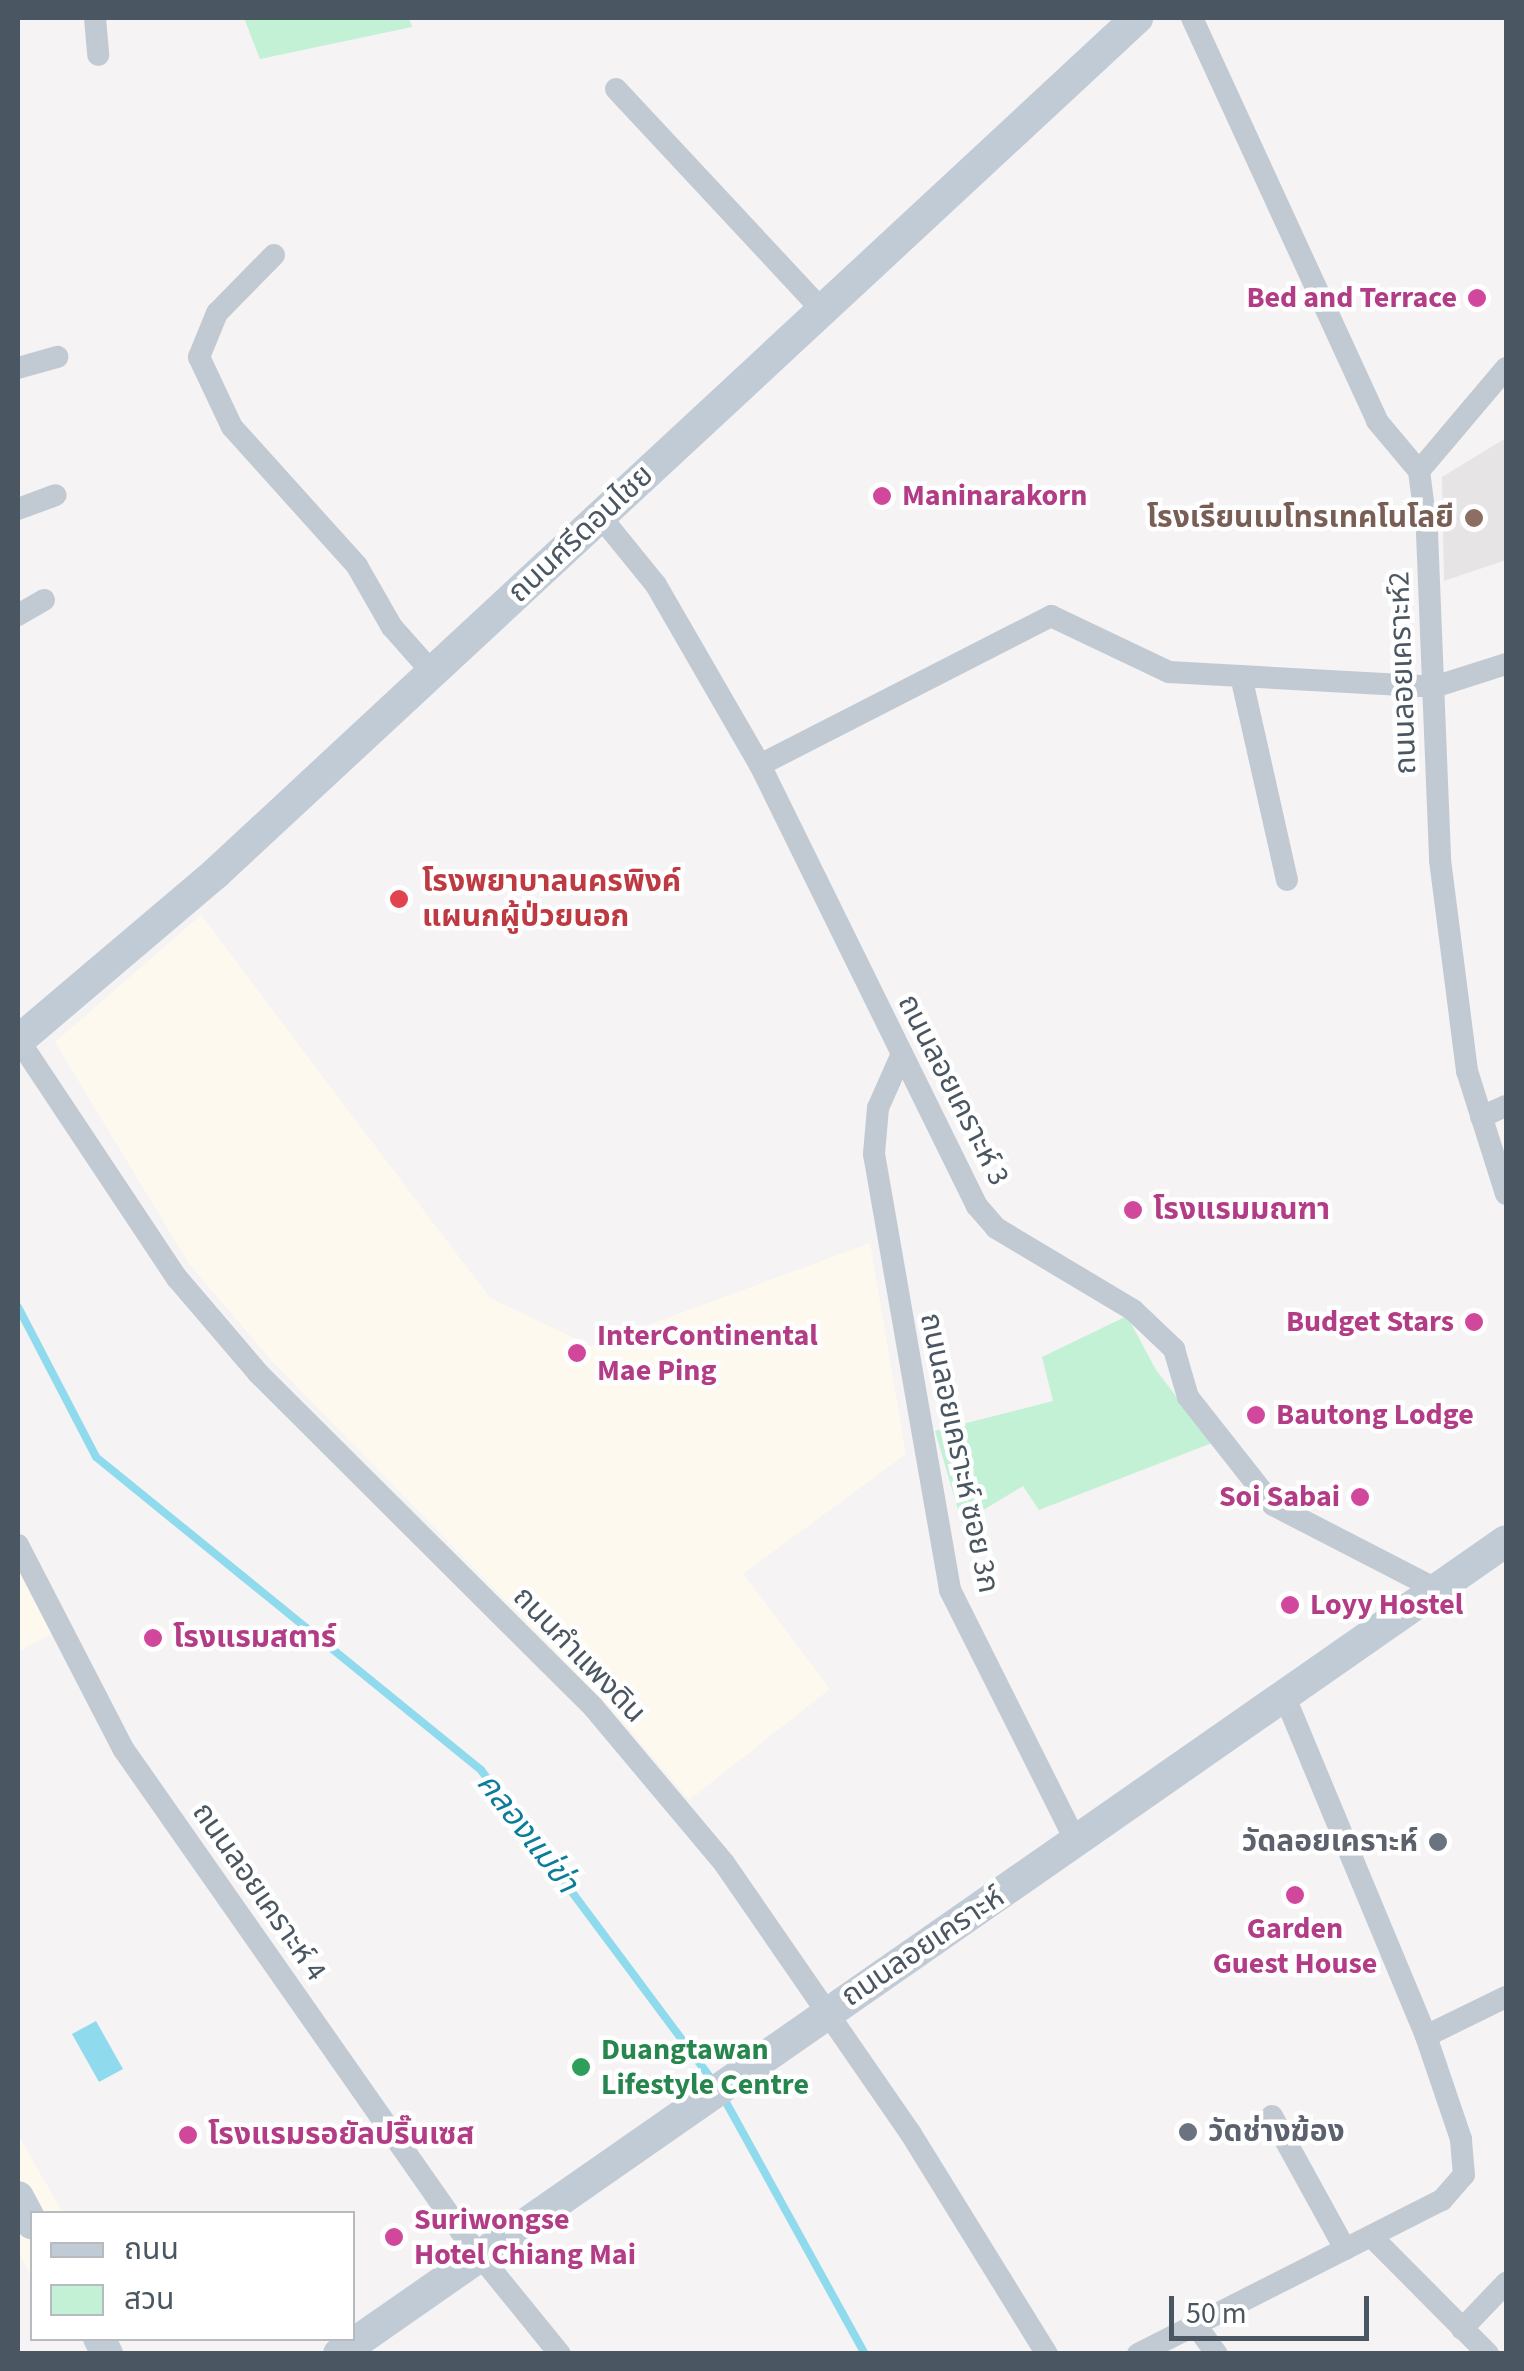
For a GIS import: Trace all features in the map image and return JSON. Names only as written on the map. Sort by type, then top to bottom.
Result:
[{"type":"street","points":[[95,18],[98,55]]},
{"type":"street","name":"ถนนศรีดอนไชย","points":[[18,1040],[216,873],[1137,18]]},
{"type":"street","points":[[1192,18],[1377,421],[1419,471],[1506,368]]},
{"type":"street","points":[[616,89],[821,310]]},
{"type":"street","points":[[274,256],[218,313],[200,357],[232,426],[357,566],[392,627],[432,672]]},
{"type":"street","points":[[18,368],[57,357]]},
{"type":"street","name":"ถนนลอยเคราะห์2","points":[[1419,471],[1434,687],[1440,860],[1467,1071],[1506,1194]]},
{"type":"street","points":[[18,508],[56,495]]},
{"type":"street","name":"ถนนลอยเคราะห์ 3","points":[[600,516],[656,585],[760,766],[960,1181],[996,1228],[1134,1310],[1174,1349],[1188,1397],[1273,1505],[1438,1590]]},
{"type":"street","points":[[18,615],[44,600]]},
{"type":"street","points":[[760,766],[1051,616],[1169,672],[1434,687],[1506,664]]},
{"type":"street","points":[[1240,676],[1287,880]]},
{"type":"street","name":"ถนนกำแพงดิน","points":[[18,1040],[177,1278],[258,1374],[594,1708],[724,1863],[830,2010],[1047,2354]]},
{"type":"street","name":"ถนนลอยเคราะห์ ซอย 3ก","points":[[901,1056],[878,1108],[874,1154],[950,1590],[1076,1842]]},
{"type":"street","points":[[1481,1117],[1506,1106]]},
{"type":"street","name":"ถนนลอยเคราะห์","points":[[339,2354],[830,2010],[1286,1699],[1506,1542]]},
{"type":"street","name":"ถนนลอยเคราะห์ 4","points":[[18,1545],[124,1750],[479,2256],[560,2354]]},
{"type":"street","points":[[1138,2354],[1442,2200],[1464,2176],[1461,2139],[1426,2036],[1286,1699]]},
{"type":"street","points":[[1426,2036],[1506,1997]]},
{"type":"street","points":[[1272,2116],[1345,2249]]},
{"type":"street","points":[[18,2197],[30,2219]]},
{"type":"street","points":[[1371,2236],[1488,2354]]},
{"type":"street","points":[[1462,2329],[1506,2283]]},
{"type":"street","points":[[1195,2324],[1217,2354]]},
{"type":"shaded area","name":"โรงเรียนเมโทรเทคโนโลยี","points":[[1506,438],[1506,560],[1444,581],[1442,477]]},
{"type":"shaded area","name":"InterContinental Mae Ping","points":[[201,915],[490,1298],[591,1346],[870,1243],[906,1454],[743,1574],[830,1689],[689,1800],[615,1713],[271,1360],[189,1264],[55,1042]]},
{"type":"shaded area","points":[[18,1564],[53,1633],[18,1652]]},
{"type":"shaded area","points":[[18,2135],[62,2211],[30,2211],[30,2274],[18,2251]]},
{"type":"green space","points":[[244,18],[409,18],[412,27],[260,59]]},
{"type":"green space","points":[[1127,1316],[1156,1370],[1212,1443],[1039,1510],[1023,1486],[962,1523],[935,1431],[1053,1401],[1042,1357]]},
{"type":"water","points":[[96,2021],[123,2069],[99,2082],[72,2034]]},
{"type":"waterway","name":"คลองแม่ข่า","points":[[18,1307],[96,1457],[481,1770],[714,2083]]},
{"type":"waterway","name":"คลองแม่ข่า","points":[[722,2095],[865,2354]]},
{"type":"place","name":"Bed and Terrace","points":[[1477,298]]},
{"type":"place","name":"Maninarakorn","points":[[882,496]]},
{"type":"place","name":"โรงเรียนเมโทรเทคโนโลยี","points":[[1474,518]]},
{"type":"place","name":"โรงพยาบาลนครพิงค์ แผนกผู้ป่วยนอก","points":[[399,899]]},
{"type":"place","name":"โรงแรมมณฑา","points":[[1133,1210]]},
{"type":"place","name":"Budget Stars","points":[[1474,1322]]},
{"type":"place","name":"InterContinental Mae Ping","points":[[577,1353]]},
{"type":"place","name":"Bautong Lodge","points":[[1256,1415]]},
{"type":"place","name":"Soi Sabai","points":[[1360,1497]]},
{"type":"place","name":"Loyy Hostel","points":[[1290,1605]]},
{"type":"place","name":"โรงแรมสตาร์","points":[[153,1638]]},
{"type":"place","name":"วัดลอยเคราะห์","points":[[1438,1842]]},
{"type":"place","name":"Garden Guest House","points":[[1295,1895]]},
{"type":"place","name":"Duangtawan Lifestyle Centre","points":[[581,2067]]},
{"type":"place","name":"วัดช่างฆ้อง","points":[[1188,2132]]},
{"type":"place","name":"โรงแรมรอยัลปริ๊นเซส","points":[[188,2135]]},
{"type":"place","name":"Suriwongse Hotel Chiang Mai","points":[[394,2237]]}]
